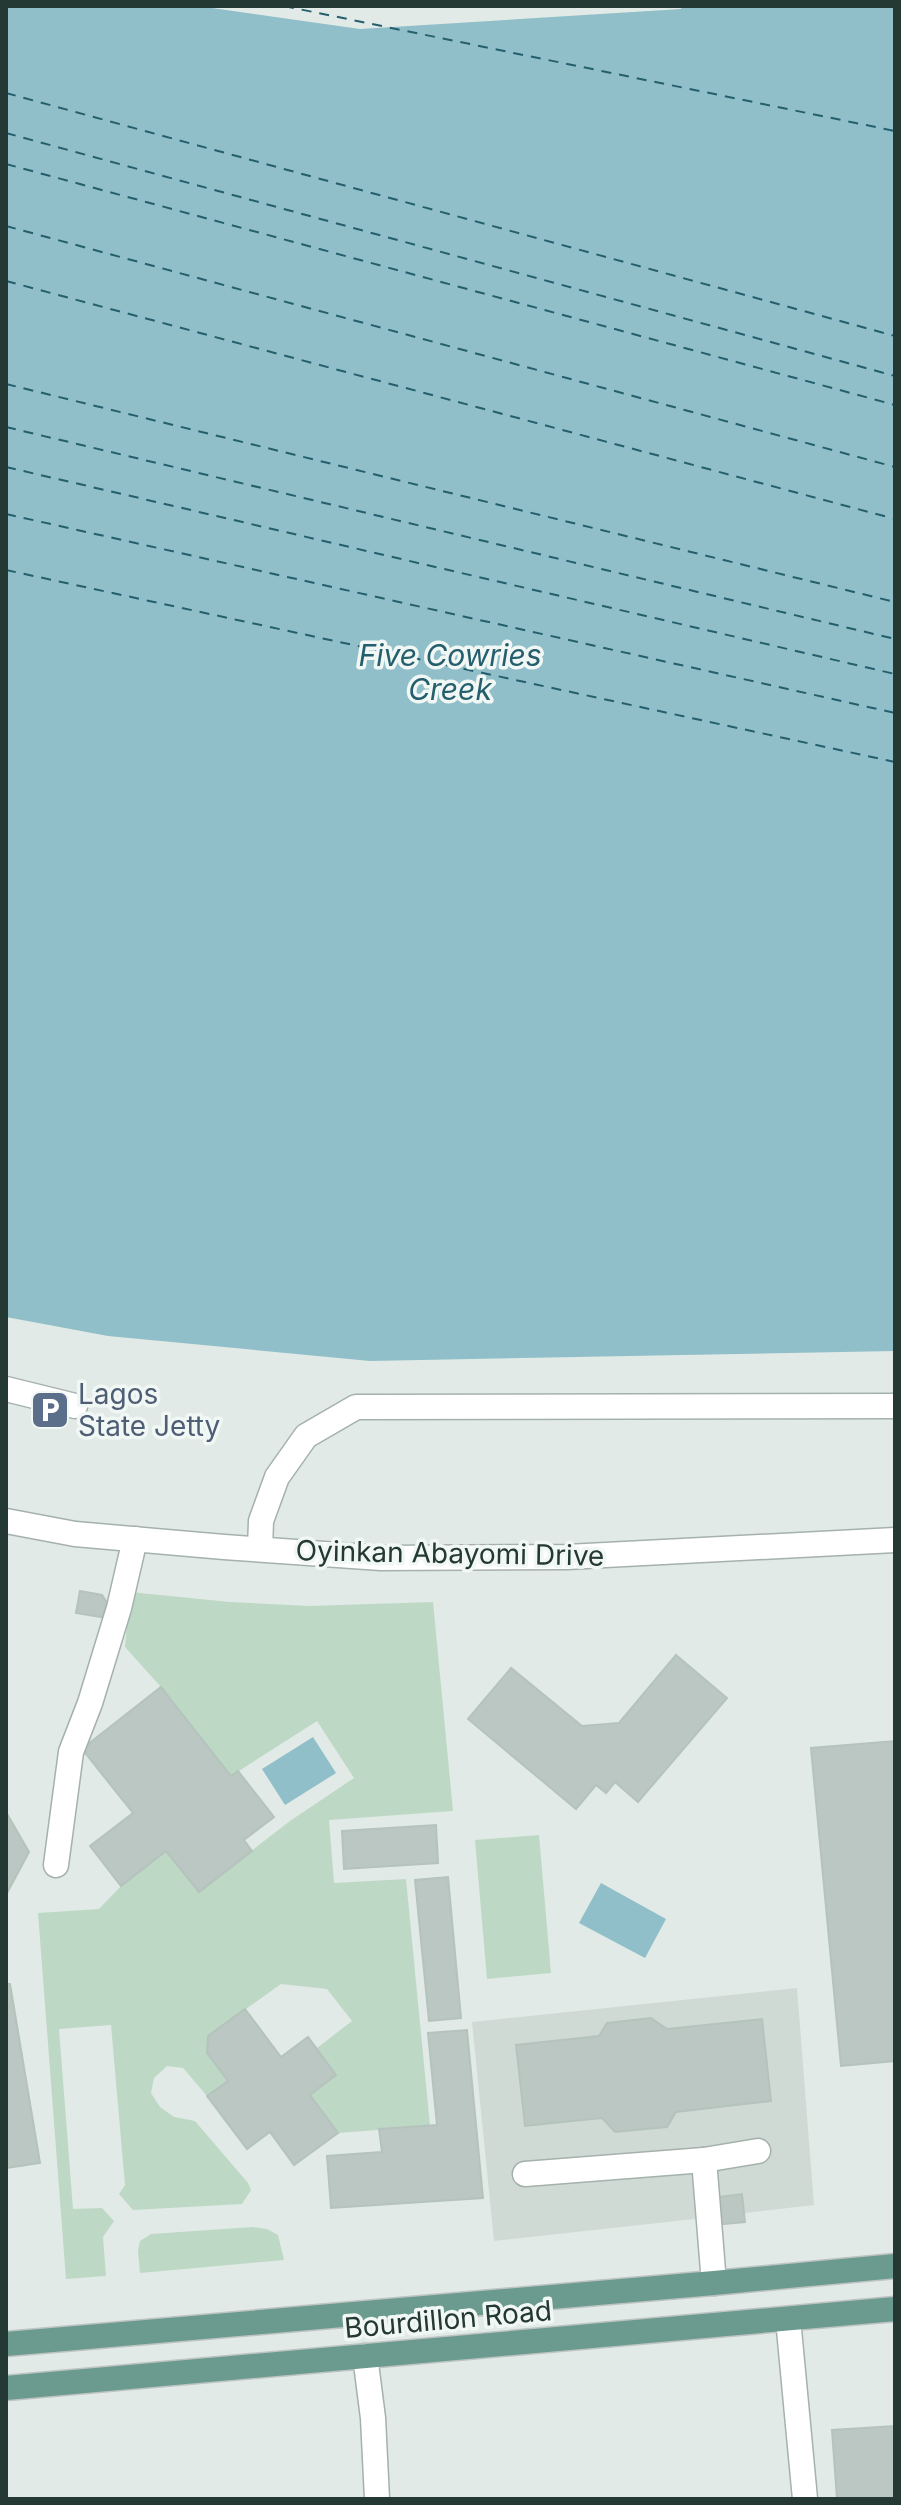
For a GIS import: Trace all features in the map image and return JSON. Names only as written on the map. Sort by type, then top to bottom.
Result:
[{"type":"main road","name":"Bourdillon Road","points":[[6,2344],[895,2266]]},
{"type":"main road","name":"Bourdillon Road","points":[[6,2388],[895,2309]]},
{"type":"street","points":[[6,1389],[75,1406]]},
{"type":"street","points":[[260,1549],[261,1521],[277,1477],[306,1436],[356,1407],[895,1406]]},
{"type":"street","name":"Oyinkan Abayomi Drive","points":[[6,1521],[75,1534],[381,1558],[567,1557],[895,1540]]},
{"type":"street","points":[[56,1865],[71,1752],[90,1703],[119,1608],[135,1539]]},
{"type":"street","points":[[525,2174],[704,2160],[758,2151]]},
{"type":"street","points":[[704,2160],[714,2283]]},
{"type":"street","points":[[788,2319],[805,2499]]},
{"type":"street","points":[[365,2356],[373,2418],[377,2499]]},
{"type":"shaded area","points":[[797,1988],[814,2205],[745,2213],[745,2222],[713,2225],[712,2217],[494,2241],[472,2022]]},
{"type":"green space","points":[[130,1592],[310,1606],[433,1602],[453,1811],[329,1820],[334,1883],[406,1879],[430,2126],[338,2133],[310,2095],[336,2075],[317,2048],[352,2021],[327,1989],[281,1984],[208,2036],[207,2053],[228,2081],[207,2096],[183,2068],[167,2066],[154,2078],[151,2093],[160,2107],[174,2117],[195,2121],[248,2183],[251,2190],[242,2204],[133,2210],[119,2194],[125,2185],[111,2025],[59,2029],[73,2209],[102,2208],[114,2221],[103,2237],[106,2276],[66,2279],[38,1913],[99,1909],[121,1886],[166,1851],[199,1891],[290,1821],[354,1778],[317,1721],[231,1776],[161,1687],[125,1647]]},
{"type":"green space","points":[[539,1835],[551,1973],[487,1979],[475,1840]]},
{"type":"green space","points":[[252,2227],[267,2229],[278,2235],[284,2260],[140,2273],[140,2241],[151,2234]]},
{"type":"water","name":"Five Cowries Creek","points":[[6,6],[198,6],[360,29],[681,9],[682,6],[895,6],[895,1351],[370,1361],[108,1336],[6,1317]]},
{"type":"water","points":[[313,1737],[336,1773],[285,1805],[262,1769]]},
{"type":"water","points":[[601,1883],[666,1919],[645,1958],[579,1923]]},
{"type":"building","points":[[80,1591],[102,1595],[109,1606],[107,1618],[76,1613]]},
{"type":"building","points":[[676,1655],[727,1698],[638,1802],[615,1782],[606,1793],[596,1785],[576,1809],[468,1719],[511,1668],[582,1726],[619,1723]]},
{"type":"building","points":[[161,1687],[231,1776],[238,1771],[274,1817],[244,1840],[252,1851],[199,1892],[166,1851],[121,1886],[90,1846],[133,1813],[82,1749]]},
{"type":"building","points":[[895,1741],[895,2061],[841,2066],[811,1748]]},
{"type":"building","points":[[6,1812],[29,1852],[6,1895]]},
{"type":"building","points":[[436,1825],[438,1863],[344,1869],[342,1831]]},
{"type":"building","points":[[448,1877],[461,2018],[429,2021],[415,1880]]},
{"type":"building","points":[[6,1984],[10,1984],[40,2163],[6,2168]]},
{"type":"building","points":[[245,2009],[281,2057],[308,2037],[336,2075],[310,2095],[338,2133],[294,2165],[270,2132],[247,2149],[207,2096],[228,2081],[207,2053],[208,2036]]},
{"type":"building","points":[[651,2018],[667,2029],[762,2019],[771,2101],[676,2112],[667,2127],[615,2132],[602,2118],[525,2126],[516,2045],[599,2036],[607,2023]]},
{"type":"building","points":[[467,2030],[483,2198],[331,2208],[327,2156],[382,2152],[379,2129],[437,2125],[428,2033]]},
{"type":"building","points":[[742,2194],[745,2222],[713,2225],[710,2198]]},
{"type":"building","points":[[895,2426],[895,2499],[837,2499],[832,2430]]},
{"type":"ferry route","points":[[284,6],[895,131]]},
{"type":"ferry route","points":[[6,93],[895,336]]},
{"type":"ferry route","points":[[6,133],[895,376]]},
{"type":"ferry route","points":[[6,164],[895,405]]},
{"type":"ferry route","points":[[6,226],[895,467]]},
{"type":"ferry route","points":[[6,281],[895,519]]},
{"type":"ferry route","points":[[6,384],[895,602]]},
{"type":"ferry route","points":[[6,427],[895,639]]},
{"type":"ferry route","points":[[6,467],[895,674]]},
{"type":"ferry route","points":[[6,514],[895,713]]},
{"type":"ferry route","points":[[6,570],[895,762]]},
{"type":"place","name":"Lagos State Jetty","points":[[50,1410]]}]
